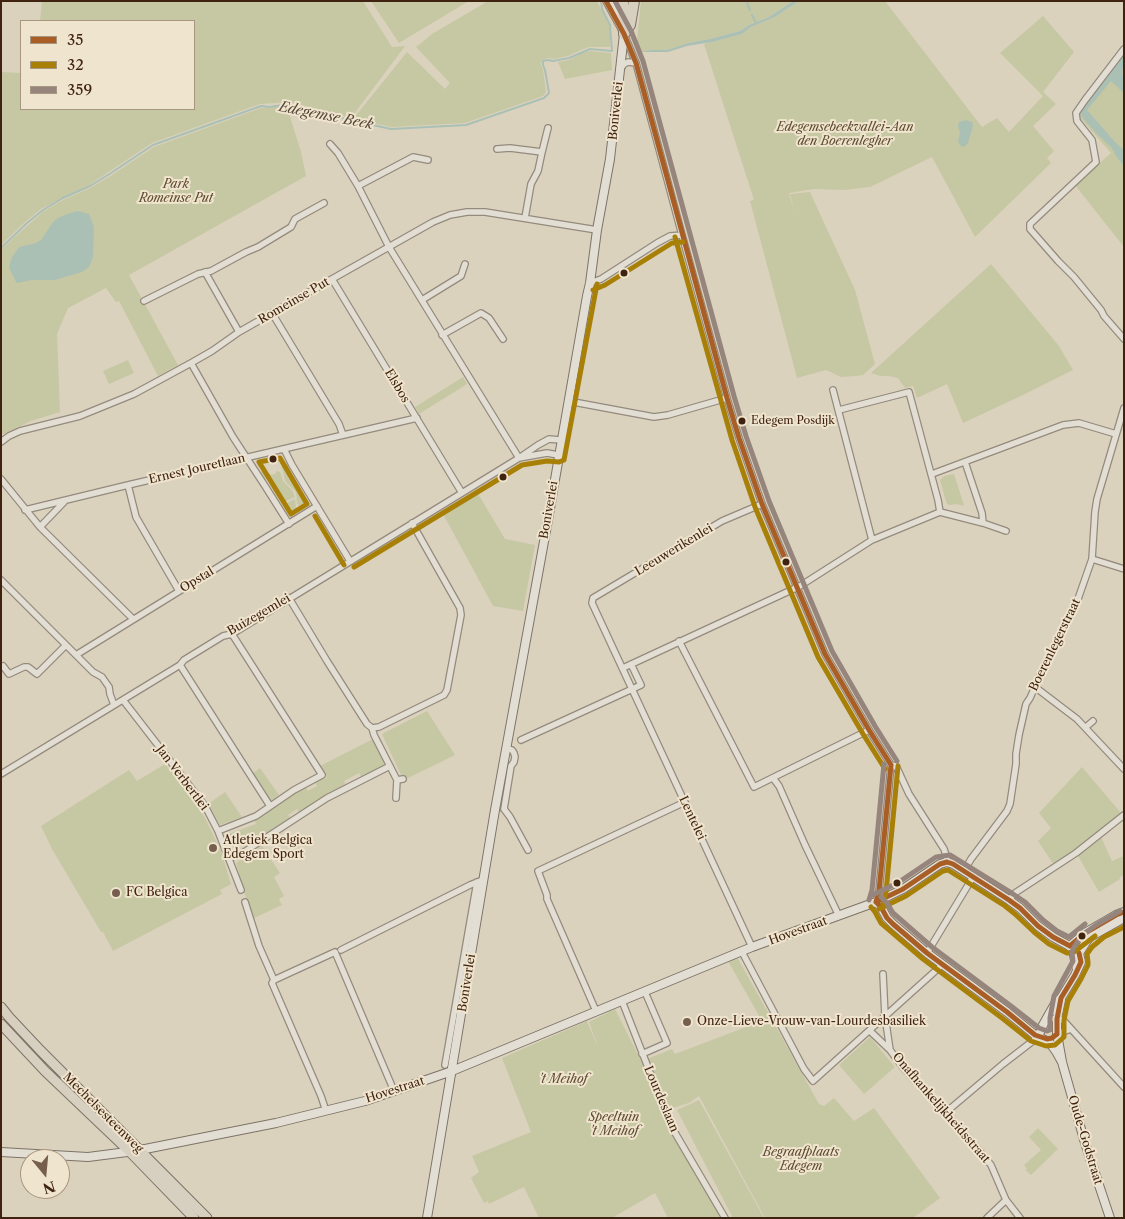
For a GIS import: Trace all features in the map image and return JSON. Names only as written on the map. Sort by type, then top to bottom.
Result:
[{"type":"highway","name":"Boniverlei","points":[[623,1],[627,29]]},
{"type":"highway","name":"Boniverlei","points":[[627,29],[634,1]]},
{"type":"main road","name":"Mechelsesteenweg","points":[[1,1007],[9,1018],[117,1129],[194,1218]]},
{"type":"main road","name":"Mechelsesteenweg","points":[[1,1024],[45,1071],[207,1218]]},
{"type":"street","points":[[606,1],[627,29],[727,398],[762,504],[825,654],[891,765],[879,891],[876,902]]},
{"type":"street","points":[[612,1],[627,29],[631,49]]},
{"type":"street","name":"Boniverlei","points":[[445,1065],[495,810],[590,283],[597,230],[610,159],[620,69],[627,29]]},
{"type":"street","points":[[1124,49],[1076,113],[1077,121],[1092,140],[1096,162],[1030,224],[1030,229],[1074,277],[1124,339]]},
{"type":"street","points":[[620,69],[628,62],[636,63]]},
{"type":"street","points":[[525,218],[531,184],[538,171],[548,128]]},
{"type":"street","points":[[330,144],[338,153],[358,186],[389,247],[519,458]]},
{"type":"street","points":[[497,149],[510,148],[542,152]]},
{"type":"street","points":[[358,186],[413,157],[428,160]]},
{"type":"street","points":[[144,301],[198,274],[211,271],[258,247],[291,227],[295,220],[324,203]]},
{"type":"street","name":"Romeinse Put","points":[[1,442],[20,431],[80,416],[147,388],[212,351],[239,332],[272,313],[434,222],[450,215],[467,212],[485,212],[597,230]]},
{"type":"street","points":[[590,283],[601,279],[670,236],[682,235]]},
{"type":"street","points":[[422,300],[461,276],[465,264]]},
{"type":"street","points":[[205,272],[239,332]]},
{"type":"street","name":"Elsbos","points":[[332,279],[462,492]]},
{"type":"street","points":[[272,313],[339,424],[343,435]]},
{"type":"street","points":[[442,335],[481,314],[490,318],[503,339]]},
{"type":"street","points":[[192,363],[233,437],[289,524]]},
{"type":"street","points":[[833,390],[872,540]]},
{"type":"street","points":[[839,410],[909,392],[932,474],[940,512]]},
{"type":"street","points":[[568,401],[654,417],[668,415],[727,398]]},
{"type":"street","name":"Boerenlegerstraat","points":[[964,871],[1010,804],[1016,754],[1026,704],[1078,599],[1092,560],[1096,507],[1124,408]]},
{"type":"street","name":"Ernest Jouretlaan","points":[[26,510],[416,418]]},
{"type":"street","points":[[932,474],[1063,425],[1079,423],[1116,434]]},
{"type":"street","name":"Buizegemlei","points":[[1,774],[180,665],[184,660],[224,636],[232,634],[538,445],[549,439],[561,440]]},
{"type":"street","points":[[284,449],[350,561]]},
{"type":"street","name":"Buizegemlei","points":[[519,458],[547,453],[558,455]]},
{"type":"street","points":[[965,462],[982,513],[983,523]]},
{"type":"street","points":[[1,479],[40,527],[133,619]]},
{"type":"street","points":[[128,485],[136,517],[179,591]]},
{"type":"street","points":[[40,527],[66,500]]},
{"type":"street","name":"Leeuwerikenlei","points":[[592,603],[593,598],[722,521],[762,504]]},
{"type":"street","name":"Opstal","points":[[76,655],[317,506]]},
{"type":"street","points":[[623,668],[797,588],[872,540],[940,512],[1006,531]]},
{"type":"street","points":[[372,728],[378,727],[444,695],[447,690],[461,615],[460,608],[412,523]]},
{"type":"street","points":[[1092,560],[1124,569]]},
{"type":"street","points":[[1,580],[93,672],[105,680],[114,705]]},
{"type":"street","points":[[289,598],[367,724],[372,728],[390,766],[400,779],[396,798]]},
{"type":"street","name":"Lentelei","points":[[592,603],[752,947]]},
{"type":"street","points":[[218,831],[256,816],[294,790],[322,775],[232,634]]},
{"type":"street","points":[[679,642],[754,787],[869,730]]},
{"type":"street","points":[[4,665],[9,674],[28,667],[37,674],[66,645]]},
{"type":"street","name":"Lentelei","points":[[631,664],[641,686],[633,689]]},
{"type":"street","points":[[180,665],[270,806]]},
{"type":"street","points":[[1035,687],[1086,727],[1124,769]]},
{"type":"street","points":[[521,740],[633,689]]},
{"type":"street","name":"Jan Verbertlei","points":[[123,700],[205,806],[218,831],[241,890]]},
{"type":"street","points":[[1086,727],[1093,720]]},
{"type":"street","name":"Boniverlei","points":[[504,809],[511,766],[515,756],[512,750],[506,748]]},
{"type":"street","points":[[891,765],[896,766],[909,794],[944,849],[947,862],[1009,900],[1038,926],[1070,946],[1076,954],[1077,970],[1075,975],[1061,998],[1056,1002],[1038,1037],[945,1113]]},
{"type":"street","points":[[229,858],[241,854],[327,798],[390,766]]},
{"type":"street","points":[[773,778],[779,786],[839,916]]},
{"type":"street","points":[[596,1011],[547,899],[538,872],[685,802]]},
{"type":"street","points":[[495,810],[504,809],[510,816],[528,850]]},
{"type":"street","points":[[1009,900],[1015,893],[1076,853],[1124,815]]},
{"type":"street","name":"Hovestraat","points":[[1,1152],[88,1157],[135,1151],[276,1123],[365,1101],[452,1071],[752,947],[876,902],[903,889],[940,864],[947,862]]},
{"type":"street","points":[[927,953],[973,877]]},
{"type":"street","points":[[274,980],[481,881]]},
{"type":"street","name":"Boniverlei","points":[[427,1218],[481,881]]},
{"type":"street","points":[[245,902],[259,946],[274,980],[272,984],[326,1111]]},
{"type":"street","name":"Oude-Godstraat","points":[[876,902],[887,918],[927,953],[1035,1035],[1050,1044],[1062,1062]]},
{"type":"street","points":[[1076,954],[1098,929],[1124,912]]},
{"type":"street","points":[[1070,946],[1085,933],[1124,918]]},
{"type":"street","points":[[338,951],[394,1091]]},
{"type":"street","points":[[742,952],[804,1069],[813,1081],[942,965]]},
{"type":"street","name":"Onafhankelijkheidsstraat","points":[[883,974],[885,1016],[890,1050]]},
{"type":"street","points":[[642,1054],[667,1044],[645,992]]},
{"type":"street","name":"Oude-Godstraat","points":[[1061,998],[1057,1019],[1057,1043],[1085,1143],[1110,1218]]},
{"type":"street","name":"Lourdeslaan","points":[[622,1001],[671,1126],[725,1218]]},
{"type":"street","points":[[1048,1018],[1062,1020],[1071,1028],[1124,1086]]},
{"type":"street","points":[[1038,1037],[1047,1040],[1071,1028]]},
{"type":"street","name":"Onafhankelijkheidsstraat","points":[[870,1031],[890,1050],[902,1066],[991,1165],[1006,1200],[1020,1218]]},
{"type":"street","points":[[987,1218],[1006,1200]]},
{"type":"green space","points":[[42,1],[363,1],[392,47],[405,46],[351,118],[290,102],[260,104],[152,143],[89,185],[41,209],[1,245],[1,72],[20,73],[20,110],[195,110],[195,20],[40,20]]},
{"type":"green space","points":[[371,1],[469,1],[399,43]]},
{"type":"green space","points":[[488,1],[597,1],[609,25],[611,34],[610,47],[589,47],[568,56],[542,60],[546,92],[543,96],[465,123],[392,127],[353,119],[407,52],[445,89],[450,83],[416,47],[432,34]]},
{"type":"green space","points":[[641,1],[793,1],[769,17],[740,31],[667,50],[640,52],[637,41]]},
{"type":"green space","name":"Edegemsebeekvallei-Aan den Boerenlegher","points":[[799,1],[885,1],[982,127],[997,118],[1009,132],[1043,96],[1000,53],[1043,16],[1074,52],[1043,92],[1056,104],[1033,126],[1054,151],[1047,158],[1051,163],[975,237],[932,157],[870,187],[844,190],[814,189],[789,193],[796,217],[790,194],[810,192],[855,290],[875,364],[863,375],[841,377],[826,370],[797,378],[750,201],[754,200],[704,44],[742,34],[751,27],[775,17]]},
{"type":"green space","points":[[1124,49],[1124,247],[1075,185],[1111,153],[1082,120],[1077,121],[1076,117]]},
{"type":"green space","points":[[590,51],[611,53],[612,70],[565,79],[558,62],[569,60]]},
{"type":"green space","name":"Park Romeinse Put","points":[[287,107],[301,152],[306,176],[129,275],[178,365],[158,376],[119,301],[116,302],[106,288],[68,308],[57,334],[60,412],[31,421],[1,435],[1,250],[44,211],[90,188],[154,147],[261,108]]},
{"type":"green space","points":[[991,264],[1059,346],[1073,370],[963,423],[947,384],[917,398],[913,386],[905,388],[898,378],[871,373]]},
{"type":"green space","points":[[128,360],[134,373],[109,384],[103,371]]},
{"type":"green space","points":[[463,377],[467,384],[419,414],[415,407]]},
{"type":"green space","points":[[287,463],[289,466],[286,469],[306,502],[299,506],[296,492],[285,481],[281,467]]},
{"type":"green space","points":[[265,471],[272,475],[277,471],[280,472],[283,481],[292,490],[295,497],[286,501],[287,503],[295,499],[296,508],[289,512],[268,478],[265,480],[260,472]]},
{"type":"green space","points":[[954,474],[964,506],[950,505],[946,501],[940,480],[944,476]]},
{"type":"green space","points":[[477,492],[505,539],[535,545],[523,611],[493,606],[442,512]]},
{"type":"green space","points":[[427,711],[455,755],[404,780],[382,734]]},
{"type":"green space","points":[[373,739],[385,763],[383,767],[362,778],[359,773],[344,781],[346,786],[300,813],[297,809],[288,815],[291,819],[254,843],[251,839],[233,849],[233,845],[226,835],[256,824],[254,819],[274,808],[274,806],[305,786],[308,791],[317,786],[315,781],[327,776],[320,766]]},
{"type":"green space","points":[[165,764],[205,818],[221,851],[231,884],[220,890],[222,894],[113,951],[52,849],[41,826],[129,770],[137,781]]},
{"type":"green space","points":[[1082,767],[1121,813],[1076,851],[1054,865],[1038,841],[1051,828],[1039,813]]},
{"type":"green space","points":[[260,768],[279,795],[270,801],[253,773]]},
{"type":"green space","points":[[225,792],[242,817],[220,825],[208,804]]},
{"type":"green space","points":[[1101,837],[1112,861],[1124,856],[1124,875],[1099,892],[1078,856]]},
{"type":"green space","points":[[262,846],[280,873],[274,877],[284,896],[279,899],[282,905],[252,919],[236,863]]},
{"type":"green space","name":"Begraafplaats Edegem","points":[[737,957],[819,1104],[824,1106],[834,1098],[854,1121],[874,1108],[940,1198],[913,1218],[765,1218],[699,1096],[689,1103],[669,1109],[647,1059],[672,1049],[675,1054],[762,1021],[728,961]]},
{"type":"green space","points":[[615,1009],[720,1218],[668,1218],[655,1193],[612,1218],[539,1218],[524,1187],[489,1204],[488,1201],[484,1203],[471,1178],[479,1172],[472,1156],[531,1132],[502,1058],[587,1021],[600,1052],[589,1022]]},
{"type":"green space","points":[[870,1037],[895,1067],[864,1094],[839,1065]]},
{"type":"green space","points":[[699,1100],[764,1218],[733,1218],[677,1110]]},
{"type":"green space","points":[[1038,1128],[1058,1149],[1031,1175],[1025,1170],[1027,1169],[1024,1165],[1041,1150],[1029,1137]]},
{"type":"shaded area","points":[[793,1],[799,1],[775,17],[751,27],[742,34],[668,52],[641,52],[667,50],[740,31],[769,17]]},
{"type":"shaded area","points":[[1124,55],[1122,72],[1124,93],[1111,81],[1087,110],[1124,150],[1124,166],[1112,148],[1097,134],[1080,113]]},
{"type":"shaded area","points":[[966,120],[972,122],[973,126],[968,143],[964,147],[958,142],[960,132],[958,127],[959,122]]},
{"type":"shaded area","points":[[78,211],[89,214],[94,227],[93,257],[89,267],[82,272],[55,280],[16,282],[9,267],[12,257],[19,247],[41,240],[53,222],[58,218]]},
{"type":"waterway","name":"Edegemse Beek","points":[[1,248],[43,210],[63,198],[90,186],[153,145],[261,106],[283,105],[391,129],[466,125],[544,98],[549,93],[543,61],[569,58],[590,49],[612,51],[610,25],[602,9],[601,1]]},
{"type":"waterway","points":[[747,3],[750,10]]},
{"type":"waterway","points":[[752,15],[756,23]]},
{"type":"transit line","name":"35","points":[[606,1],[624,34],[636,63],[727,398],[762,504],[825,654],[891,765]]},
{"type":"transit line","name":"359","points":[[615,1],[631,31],[643,61],[734,396],[769,501],[832,651],[897,761]]},
{"type":"transit line","name":"32","points":[[675,237],[732,440],[755,507],[818,657],[885,769]]},
{"type":"transit line","name":"32","points":[[593,290],[605,285],[672,243],[683,242]]},
{"type":"transit line","name":"32","points":[[354,567],[522,465],[564,460],[597,284]]},
{"type":"transit line","name":"32","points":[[280,458],[307,504],[291,514],[259,462],[280,458]]},
{"type":"transit line","name":"32","points":[[315,516],[344,565]]},
{"type":"transit line","name":"359","points":[[869,900],[872,890],[884,764]]},
{"type":"transit line","name":"35","points":[[876,902],[879,891],[891,765]]},
{"type":"transit line","name":"32","points":[[883,904],[886,892],[898,766]]},
{"type":"transit line","name":"359","points":[[873,895],[899,882],[936,857],[950,855],[1025,902],[1057,931],[1069,937],[1085,924]]},
{"type":"transit line","name":"35","points":[[947,862],[1009,900],[1038,926],[1070,946]]},
{"type":"transit line","name":"35","points":[[876,902],[903,889],[940,864],[947,862]]},
{"type":"transit line","name":"32","points":[[879,909],[906,896],[943,871],[948,870],[1005,906],[1049,944],[1067,953],[1074,952],[1095,936]]},
{"type":"transit line","name":"359","points":[[881,897],[893,913],[932,947],[1039,1028],[1047,1031],[1050,1030],[1054,996],[1073,961],[1073,949],[1081,936],[1120,911]]},
{"type":"transit line","name":"35","points":[[876,902],[887,918],[927,953],[1035,1035],[1047,1039],[1057,1034]]},
{"type":"transit line","name":"32","points":[[871,907],[881,923],[923,959],[1031,1041],[1046,1046],[1055,1045],[1064,1037],[1064,1020],[1068,1001],[1088,965],[1087,954],[1104,937],[1124,927]]},
{"type":"transit line","name":"35","points":[[1070,946],[1085,933],[1124,912]]},
{"type":"transit line","name":"35","points":[[1057,1034],[1057,1019],[1061,998],[1081,962],[1079,953]]},
{"type":"place","name":"Edegem Posdijk","points":[[742,421]]},
{"type":"place","name":"Atletiek Belgica Edegem Sport","points":[[213,848]]},
{"type":"place","name":"FC Belgica","points":[[116,893]]},
{"type":"place","name":"Onze-Lieve-Vrouw-van-Lourdesbasiliek","points":[[687,1022]]},
{"type":"park label","name":"'t Meihof","points":[[563,1080]]},
{"type":"park label","name":"Speeltuin 't Meihof","points":[[614,1125]]}]
